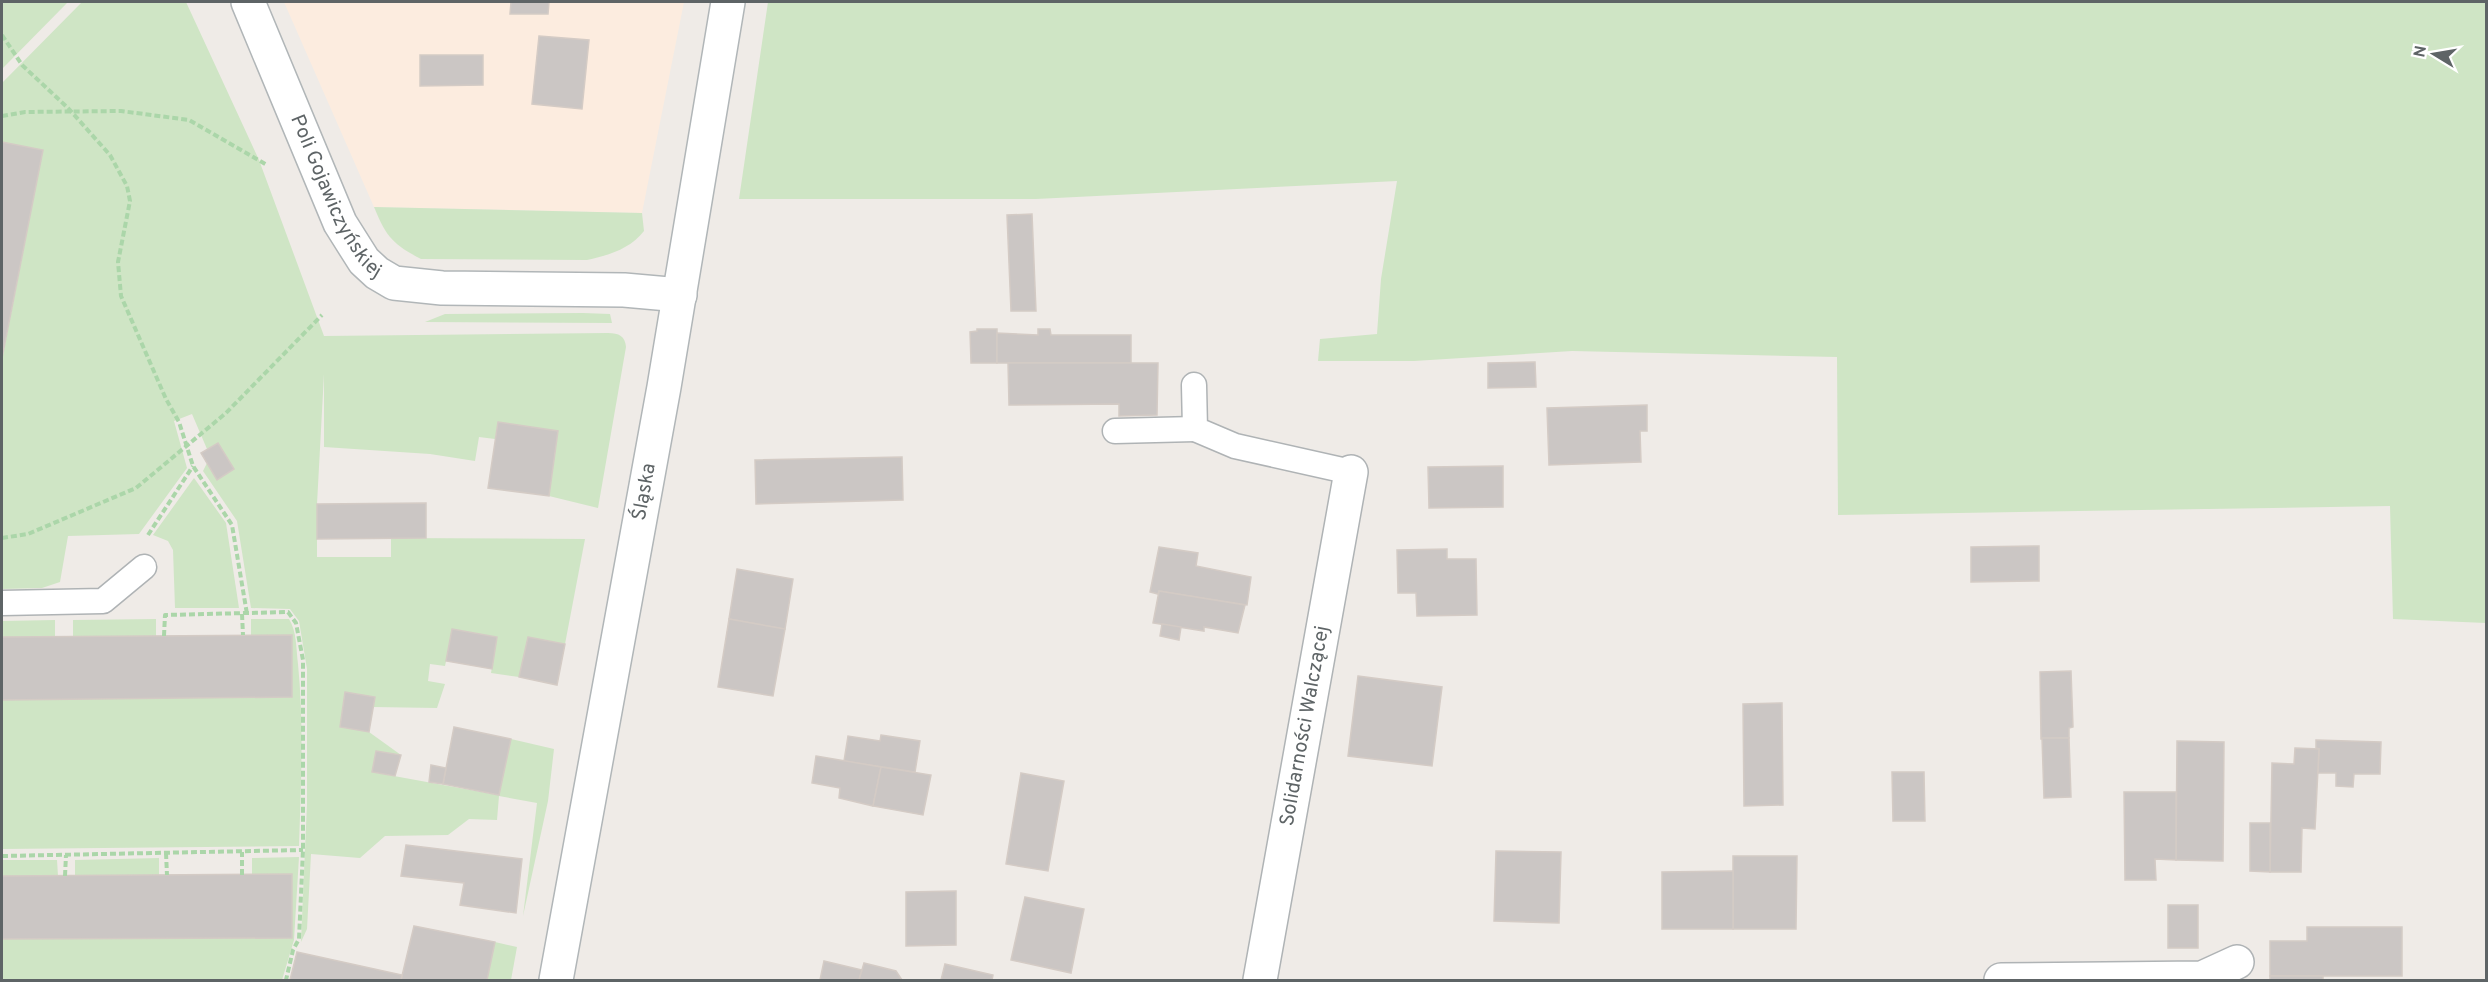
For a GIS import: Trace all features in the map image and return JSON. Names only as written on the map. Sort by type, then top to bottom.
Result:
[{"type":"street","name":"Poli Gojawiczyńskiej","points":[[248,2],[340,223],[364,261],[377,273],[394,283],[442,288],[624,290],[680,295]]},
{"type":"street","name":"Śląska","points":[[556,981],[680,295],[728,2]]},
{"type":"street","name":"Solidarności Walczącej","points":[[1260,981],[1351,472]]},
{"type":"street","points":[[2001,981],[2202,978],[2237,962]]},
{"type":"lane","points":[[1194,385],[1195,429]]},
{"type":"lane","points":[[1115,431],[1195,429],[1235,446],[1351,472]]},
{"type":"lane","points":[[2,603],[104,601],[144,567]]},
{"type":"path","points":[[2,35],[22,65],[70,111],[110,155],[127,186],[130,201],[118,262],[121,296],[166,399],[179,422],[194,466],[232,525],[244,614],[243,635]]},
{"type":"path","points":[[2,116],[70,111],[121,111],[189,120],[267,165]]},
{"type":"path","points":[[2,538],[28,534],[136,488],[226,413],[322,315]]},
{"type":"path","points":[[144,567],[148,534],[194,466]]},
{"type":"path","points":[[164,636],[165,615],[288,612],[296,622],[303,660],[303,850],[299,939],[293,950],[286,981]]},
{"type":"path","points":[[2,856],[303,850]]},
{"type":"path","points":[[242,852],[242,875]]},
{"type":"path","points":[[166,853],[166,875]]},
{"type":"path","points":[[65,876],[66,855]]},
{"type":"shaded area","points":[[284,2],[684,2],[642,213],[374,207]]},
{"type":"green space","points":[[2,2],[68,2],[2,69]]},
{"type":"green space","points":[[82,2],[186,2],[259,160],[324,336],[608,333],[618,335],[624,340],[626,347],[598,508],[549,496],[558,431],[498,422],[495,439],[479,437],[475,461],[430,454],[324,447],[324,374],[317,504],[317,557],[391,557],[391,538],[585,539],[565,644],[528,637],[519,677],[491,673],[497,637],[453,629],[445,666],[430,664],[428,681],[445,684],[437,708],[373,707],[375,697],[345,693],[340,727],[369,732],[401,755],[376,751],[372,772],[498,795],[511,739],[554,749],[548,801],[523,916],[537,803],[499,796],[497,820],[469,819],[448,835],[385,836],[360,858],[311,854],[307,929],[301,942],[307,804],[307,669],[299,621],[290,609],[251,608],[237,521],[203,471],[207,463],[217,480],[234,469],[218,443],[207,449],[192,414],[174,421],[187,468],[139,534],[68,536],[60,582],[42,588],[2,589],[2,360],[43,150],[2,142],[2,83]]},
{"type":"green space","points":[[768,2],[2486,2],[2486,623],[2393,619],[2390,506],[1838,515],[1837,357],[1572,351],[1414,361],[1318,361],[1320,339],[1377,334],[1381,279],[1397,181],[1036,199],[739,199]]},
{"type":"green space","points":[[374,207],[642,213],[644,231],[626,247],[587,260],[421,259],[403,249],[391,238]]},
{"type":"green space","points":[[445,314],[610,314],[612,323],[425,322]]},
{"type":"green space","points":[[194,478],[226,523],[239,608],[175,608],[173,550],[168,541],[153,535]]},
{"type":"green space","points":[[156,619],[156,636],[73,637],[73,620]]},
{"type":"green space","points":[[251,619],[289,619],[295,635],[301,732],[299,846],[2,849],[2,700],[292,697],[292,635],[251,636]]},
{"type":"green space","points":[[55,620],[55,637],[2,637],[2,621]]},
{"type":"green space","points":[[299,857],[294,940],[282,980],[2,980],[2,939],[292,938],[292,875],[252,875],[252,858]]},
{"type":"green space","points":[[159,858],[159,875],[75,875],[75,860]]},
{"type":"green space","points":[[2,860],[57,860],[58,876],[2,876]]},
{"type":"green space","points":[[495,942],[517,947],[511,980],[487,980]]},
{"type":"building","points":[[511,2],[549,2],[548,14],[510,14]]},
{"type":"building","points":[[539,36],[589,40],[582,109],[532,104]]},
{"type":"building","points":[[420,55],[483,55],[483,85],[420,86]]},
{"type":"building","points":[[2,142],[43,150],[2,358]]},
{"type":"building","points":[[1032,214],[1036,311],[1011,311],[1007,215]]},
{"type":"building","points":[[977,329],[997,329],[997,363],[971,363],[970,332],[977,331]]},
{"type":"building","points":[[1038,329],[1050,329],[1051,335],[1131,335],[1131,363],[997,363],[997,333],[1038,335]]},
{"type":"building","points":[[1535,362],[1536,387],[1488,388],[1488,363]]},
{"type":"building","points":[[1008,363],[1158,363],[1157,415],[1119,416],[1119,404],[1009,405]]},
{"type":"building","points":[[1647,405],[1647,431],[1640,431],[1641,462],[1549,465],[1547,408]]},
{"type":"building","points":[[498,422],[558,431],[549,496],[488,488]]},
{"type":"building","points":[[218,443],[234,469],[217,480],[201,453]]},
{"type":"building","points":[[902,457],[903,500],[756,504],[755,460]]},
{"type":"building","points":[[1503,466],[1503,507],[1429,508],[1428,467]]},
{"type":"building","points":[[426,503],[426,538],[317,539],[317,504]]},
{"type":"building","points":[[2039,546],[2039,581],[1971,582],[1971,547]]},
{"type":"building","points":[[1159,547],[1198,553],[1196,566],[1251,577],[1247,605],[1159,591],[1158,594],[1150,592]]},
{"type":"building","points":[[1447,549],[1447,559],[1476,559],[1477,615],[1417,616],[1416,593],[1398,593],[1397,550]]},
{"type":"building","points":[[737,569],[793,579],[785,629],[729,619]]},
{"type":"building","points":[[1159,591],[1245,605],[1238,633],[1204,627],[1204,631],[1153,623]]},
{"type":"building","points":[[729,619],[785,629],[773,696],[718,687]]},
{"type":"building","points":[[1162,624],[1181,627],[1179,640],[1160,636]]},
{"type":"building","points":[[452,629],[497,637],[492,669],[446,661]]},
{"type":"building","points":[[292,635],[292,697],[2,700],[2,637]]},
{"type":"building","points":[[528,637],[565,644],[557,685],[519,677]]},
{"type":"building","points":[[2071,671],[2073,727],[2069,728],[2069,738],[2041,739],[2040,672]]},
{"type":"building","points":[[1358,676],[1442,687],[1432,766],[1348,756]]},
{"type":"building","points":[[345,692],[375,697],[369,732],[340,727]]},
{"type":"building","points":[[1782,703],[1783,805],[1744,806],[1743,704]]},
{"type":"building","points":[[454,727],[511,739],[499,795],[443,784]]},
{"type":"building","points":[[881,735],[920,741],[915,772],[844,761],[848,736],[880,741]]},
{"type":"building","points":[[2042,738],[2069,738],[2071,797],[2044,798]]},
{"type":"building","points":[[2316,740],[2381,742],[2380,774],[2354,774],[2353,787],[2336,786],[2336,773],[2318,773],[2319,749],[2316,748]]},
{"type":"building","points":[[2177,741],[2224,742],[2223,861],[2176,860]]},
{"type":"building","points":[[2295,748],[2319,749],[2315,829],[2302,828],[2301,872],[2270,872],[2272,763],[2294,764]]},
{"type":"building","points":[[376,751],[401,755],[395,776],[372,772]]},
{"type":"building","points":[[816,756],[881,767],[873,806],[839,798],[840,788],[812,783]]},
{"type":"building","points":[[431,765],[446,768],[443,784],[429,782]]},
{"type":"building","points":[[881,767],[931,775],[923,815],[873,806]]},
{"type":"building","points":[[1892,772],[1924,772],[1925,821],[1893,821]]},
{"type":"building","points":[[1021,773],[1064,781],[1048,871],[1006,864]]},
{"type":"building","points":[[2124,792],[2176,792],[2176,860],[2155,859],[2156,880],[2125,880]]},
{"type":"building","points":[[2250,823],[2270,823],[2270,872],[2250,871]]},
{"type":"building","points":[[406,845],[522,859],[516,913],[460,905],[464,883],[401,876]]},
{"type":"building","points":[[1496,851],[1561,852],[1559,923],[1494,921]]},
{"type":"building","points":[[1733,856],[1797,856],[1796,929],[1733,929]]},
{"type":"building","points":[[1733,871],[1733,929],[1662,929],[1662,872]]},
{"type":"building","points":[[292,874],[292,938],[2,939],[2,876]]},
{"type":"building","points":[[956,891],[956,945],[906,946],[906,892]]},
{"type":"building","points":[[1025,897],[1084,909],[1071,973],[1011,960]]},
{"type":"building","points":[[2168,905],[2198,905],[2198,948],[2168,948]]},
{"type":"building","points":[[414,926],[495,942],[487,980],[401,980]]},
{"type":"building","points":[[2307,927],[2402,927],[2402,976],[2270,976],[2270,941],[2307,941]]},
{"type":"building","points":[[297,952],[402,975],[401,980],[290,980]]},
{"type":"building","points":[[824,961],[862,970],[859,980],[820,980]]},
{"type":"building","points":[[864,963],[896,971],[902,980],[859,980]]},
{"type":"building","points":[[945,964],[993,975],[992,980],[941,980]]},
{"type":"building","points":[[2270,976],[2323,976],[2323,980],[2270,980]]}]
